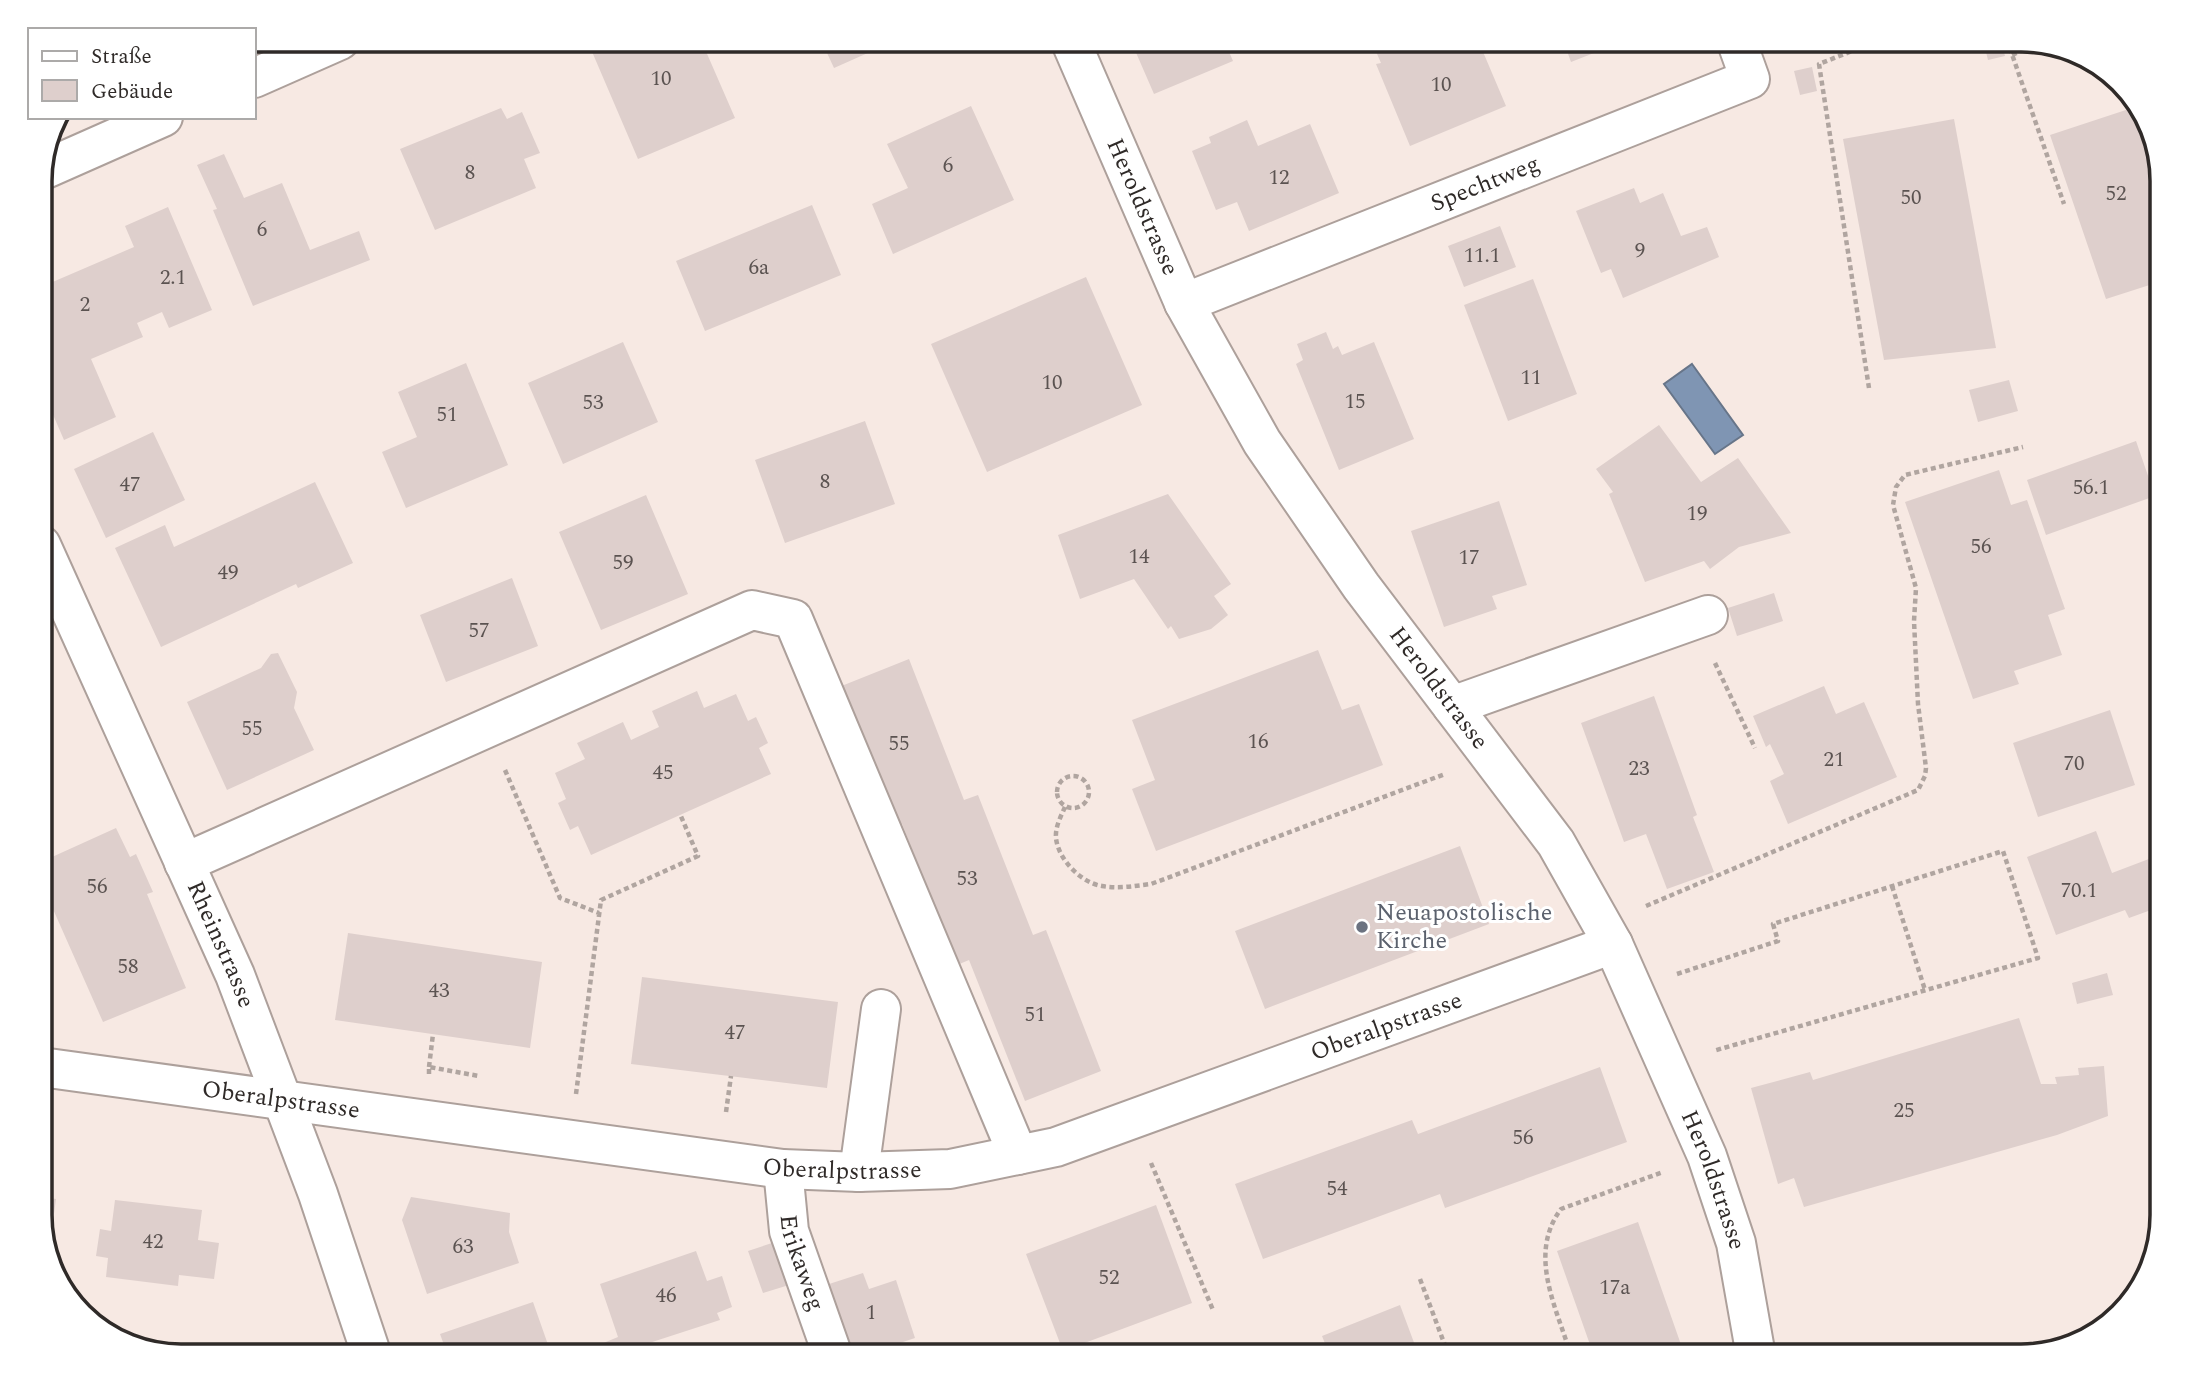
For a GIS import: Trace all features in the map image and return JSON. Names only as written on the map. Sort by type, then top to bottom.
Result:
[{"type":"street","points":[[256,77],[313,52]]},
{"type":"street","name":"Heroldstrasse","points":[[1075,52],[1184,303],[1262,442],[1361,586],[1556,843],[1608,934],[1707,1156],[1736,1243],[1754,1344]]},
{"type":"street","name":"Spechtweg","points":[[1184,303],[1750,79],[1740,52]]},
{"type":"street","points":[[54,165],[158,119]]},
{"type":"street","name":"Rheinstrasse","points":[[53,572],[234,975],[318,1194],[368,1344]]},
{"type":"street","points":[[184,863],[752,610],[793,619],[1018,1155]]},
{"type":"street","points":[[1452,706],[1701,618]]},
{"type":"street","name":"Oberalpstrasse","points":[[53,1069],[783,1169],[859,1172],[950,1169],[1056,1147],[1608,934]]},
{"type":"street","points":[[859,1172],[881,1009]]},
{"type":"street","name":"Erikaweg","points":[[783,1169],[789,1231],[828,1344]]},
{"type":"path","points":[[1850,52],[1819,64],[1869,388]]},
{"type":"path","points":[[2011,52],[2064,204]]},
{"type":"path","points":[[2012,55],[2019,52]]},
{"type":"path","points":[[1608,934],[1918,790],[1926,776],[1926,768],[1918,704],[1914,621],[1916,588],[1893,505],[1896,487],[1905,475],[2023,447]]},
{"type":"path","points":[[1701,618],[1755,748]]},
{"type":"path","points":[[487,728],[560,898],[599,913]]},
{"type":"path","points":[[1065,807],[1056,837],[1063,857],[1082,879],[1099,886],[1141,886],[1492,757]]},
{"type":"path","points":[[1072,775],[1082,779],[1089,787],[1085,803],[1076,807],[1065,807],[1058,798],[1062,779],[1072,775]]},
{"type":"path","points":[[570,1140],[601,900],[698,856],[680,814]]},
{"type":"path","points":[[1633,988],[1778,941],[1773,924],[2003,850],[2038,958],[1667,1064]]},
{"type":"path","points":[[1892,886],[1925,990]]},
{"type":"path","points":[[429,1068],[433,1034]]},
{"type":"path","points":[[726,1112],[731,1076]]},
{"type":"path","points":[[1133,1118],[1213,1310]]},
{"type":"path","points":[[1567,1344],[1547,1285],[1544,1258],[1553,1221],[1562,1209],[1707,1156]]},
{"type":"path","points":[[1420,1279],[1444,1344]]},
{"type":"water","points":[[1692,364],[1743,435],[1715,454],[1664,384]]},
{"type":"building","points":[[592,52],[706,52],[735,118],[638,159]]},
{"type":"building","points":[[827,52],[870,52],[834,68]]},
{"type":"building","points":[[1136,52],[1229,52],[1233,61],[1154,94]]},
{"type":"building","points":[[1376,52],[1483,52],[1506,106],[1410,146],[1376,64],[1381,63]]},
{"type":"building","points":[[1567,52],[1596,52],[1571,62]]},
{"type":"building","points":[[1986,52],[2004,52],[2005,56],[1988,60]]},
{"type":"building","points":[[1812,67],[1817,91],[1800,95],[1794,71]]},
{"type":"building","points":[[971,106],[1014,200],[893,254],[872,204],[908,188],[887,144]]},
{"type":"building","points":[[501,108],[507,119],[522,112],[540,153],[524,159],[536,188],[435,230],[400,149]]},
{"type":"building","points":[[2128,110],[2140,132],[2148,165],[2150,285],[2106,299],[2050,135]]},
{"type":"building","points":[[1954,119],[1996,348],[1884,360],[1843,139]]},
{"type":"building","points":[[1247,120],[1258,146],[1310,124],[1339,193],[1249,231],[1237,202],[1216,210],[1192,151],[1211,143],[1209,137]]},
{"type":"building","points":[[224,154],[244,198],[282,183],[310,250],[359,231],[370,260],[253,306],[213,210],[217,209],[197,165]]},
{"type":"building","points":[[1634,188],[1640,203],[1663,193],[1681,236],[1707,227],[1719,257],[1623,298],[1611,269],[1601,273],[1576,211]]},
{"type":"building","points":[[812,205],[841,275],[705,331],[676,261]]},
{"type":"building","points":[[168,207],[212,310],[169,328],[162,312],[137,323],[143,337],[91,359],[116,417],[64,440],[53,415],[53,282],[134,247],[125,226]]},
{"type":"building","points":[[1500,226],[1516,267],[1464,287],[1448,246]]},
{"type":"building","points":[[1086,277],[1142,405],[987,472],[931,344]]},
{"type":"building","points":[[1533,279],[1577,394],[1508,421],[1464,305]]},
{"type":"building","points":[[1326,332],[1333,349],[1338,346],[1342,355],[1374,342],[1414,439],[1339,470],[1296,364],[1303,360],[1297,344]]},
{"type":"building","points":[[623,342],[658,422],[563,464],[528,383]]},
{"type":"building","points":[[466,363],[508,465],[406,508],[382,452],[417,437],[398,392]]},
{"type":"building","points":[[2009,380],[2018,411],[1978,422],[1969,390]]},
{"type":"building","points":[[865,421],[895,504],[785,543],[755,460]]},
{"type":"building","points":[[1659,425],[1701,482],[1738,458],[1791,533],[1739,547],[1710,569],[1704,561],[1645,582],[1609,494],[1613,492],[1596,469]]},
{"type":"building","points":[[153,432],[185,500],[106,538],[74,469]]},
{"type":"building","points":[[2136,441],[2150,482],[2150,498],[2046,535],[2027,480]]},
{"type":"building","points":[[1999,470],[2011,505],[2027,500],[2065,609],[2048,615],[2062,655],[2014,671],[2019,684],[1973,699],[1905,502]]},
{"type":"building","points":[[315,482],[353,563],[298,588],[296,584],[161,647],[115,548],[165,525],[174,547]]},
{"type":"building","points":[[1168,494],[1231,584],[1214,596],[1228,615],[1211,629],[1179,639],[1171,626],[1168,629],[1134,579],[1080,599],[1058,535]]},
{"type":"building","points":[[646,495],[688,594],[601,630],[559,532]]},
{"type":"building","points":[[1499,501],[1527,585],[1492,596],[1497,609],[1444,627],[1411,531]]},
{"type":"building","points":[[512,578],[538,646],[446,682],[420,615]]},
{"type":"building","points":[[1774,593],[1783,621],[1737,636],[1728,608]]},
{"type":"building","points":[[1318,650],[1342,710],[1359,704],[1383,765],[1156,851],[1132,789],[1155,780],[1132,720]]},
{"type":"building","points":[[278,653],[297,692],[294,708],[314,750],[227,790],[187,702],[261,668],[271,654]]},
{"type":"building","points":[[909,659],[964,800],[978,795],[1033,935],[1046,930],[1101,1071],[1025,1101],[969,960],[957,965],[902,824],[889,829],[834,689]]},
{"type":"building","points":[[1824,686],[1836,714],[1864,702],[1897,777],[1788,824],[1770,781],[1784,774],[1770,744],[1766,747],[1753,716]]},
{"type":"building","points":[[697,691],[704,708],[736,694],[748,721],[756,717],[768,743],[759,748],[771,774],[591,855],[578,826],[570,830],[558,803],[566,799],[555,773],[585,759],[577,743],[623,722],[631,740],[659,727],[652,711]]},
{"type":"building","points":[[1654,696],[1697,815],[1693,817],[1714,872],[1667,889],[1646,834],[1624,842],[1581,723]]},
{"type":"building","points":[[2110,710],[2135,785],[2038,817],[2013,743]]},
{"type":"building","points":[[116,828],[130,857],[136,854],[153,892],[147,894],[186,988],[103,1022],[53,909],[53,857]]},
{"type":"building","points":[[2096,831],[2112,873],[2150,859],[2150,910],[2129,918],[2125,910],[2056,935],[2027,857]]},
{"type":"building","name":"Neuapostolische Kirche","points":[[1460,846],[1489,924],[1265,1009],[1235,931]]},
{"type":"building","points":[[348,933],[542,962],[530,1048],[335,1020]]},
{"type":"building","points":[[2107,973],[2113,995],[2077,1004],[2072,983]]},
{"type":"building","points":[[642,977],[838,1002],[827,1088],[631,1064]]},
{"type":"building","points":[[2019,1018],[2041,1084],[2057,1084],[2055,1077],[2079,1075],[2078,1068],[2104,1066],[2108,1116],[2057,1135],[1804,1207],[1794,1178],[1778,1184],[1751,1088],[1810,1072],[1813,1080]]},
{"type":"building","points":[[1600,1067],[1627,1142],[1445,1208],[1440,1194],[1263,1259],[1235,1184],[1412,1120],[1418,1134]]},
{"type":"building","points":[[411,1197],[510,1213],[509,1232],[519,1263],[427,1294],[402,1220]]},
{"type":"building","points":[[53,1199],[56,1199],[53,1221]]},
{"type":"building","points":[[115,1200],[202,1210],[198,1240],[219,1243],[214,1279],[179,1275],[178,1286],[106,1277],[108,1258],[96,1256],[100,1229],[111,1231]]},
{"type":"building","points":[[1156,1205],[1192,1303],[1082,1344],[1060,1344],[1026,1254]]},
{"type":"building","points":[[1638,1222],[1681,1344],[1590,1344],[1557,1251]]},
{"type":"building","points":[[775,1242],[789,1285],[763,1293],[748,1251]]},
{"type":"building","points":[[696,1251],[707,1281],[722,1276],[732,1307],[717,1313],[720,1320],[646,1344],[601,1344],[618,1337],[600,1284]]},
{"type":"building","points":[[863,1273],[869,1289],[896,1280],[915,1338],[897,1344],[845,1344],[826,1285]]},
{"type":"building","points":[[533,1302],[548,1344],[444,1344],[440,1334]]},
{"type":"building","points":[[1400,1305],[1415,1344],[1325,1344],[1322,1336]]},
{"type":"place","name":"Neuapostolische Kirche","points":[[1362,927]]}]
